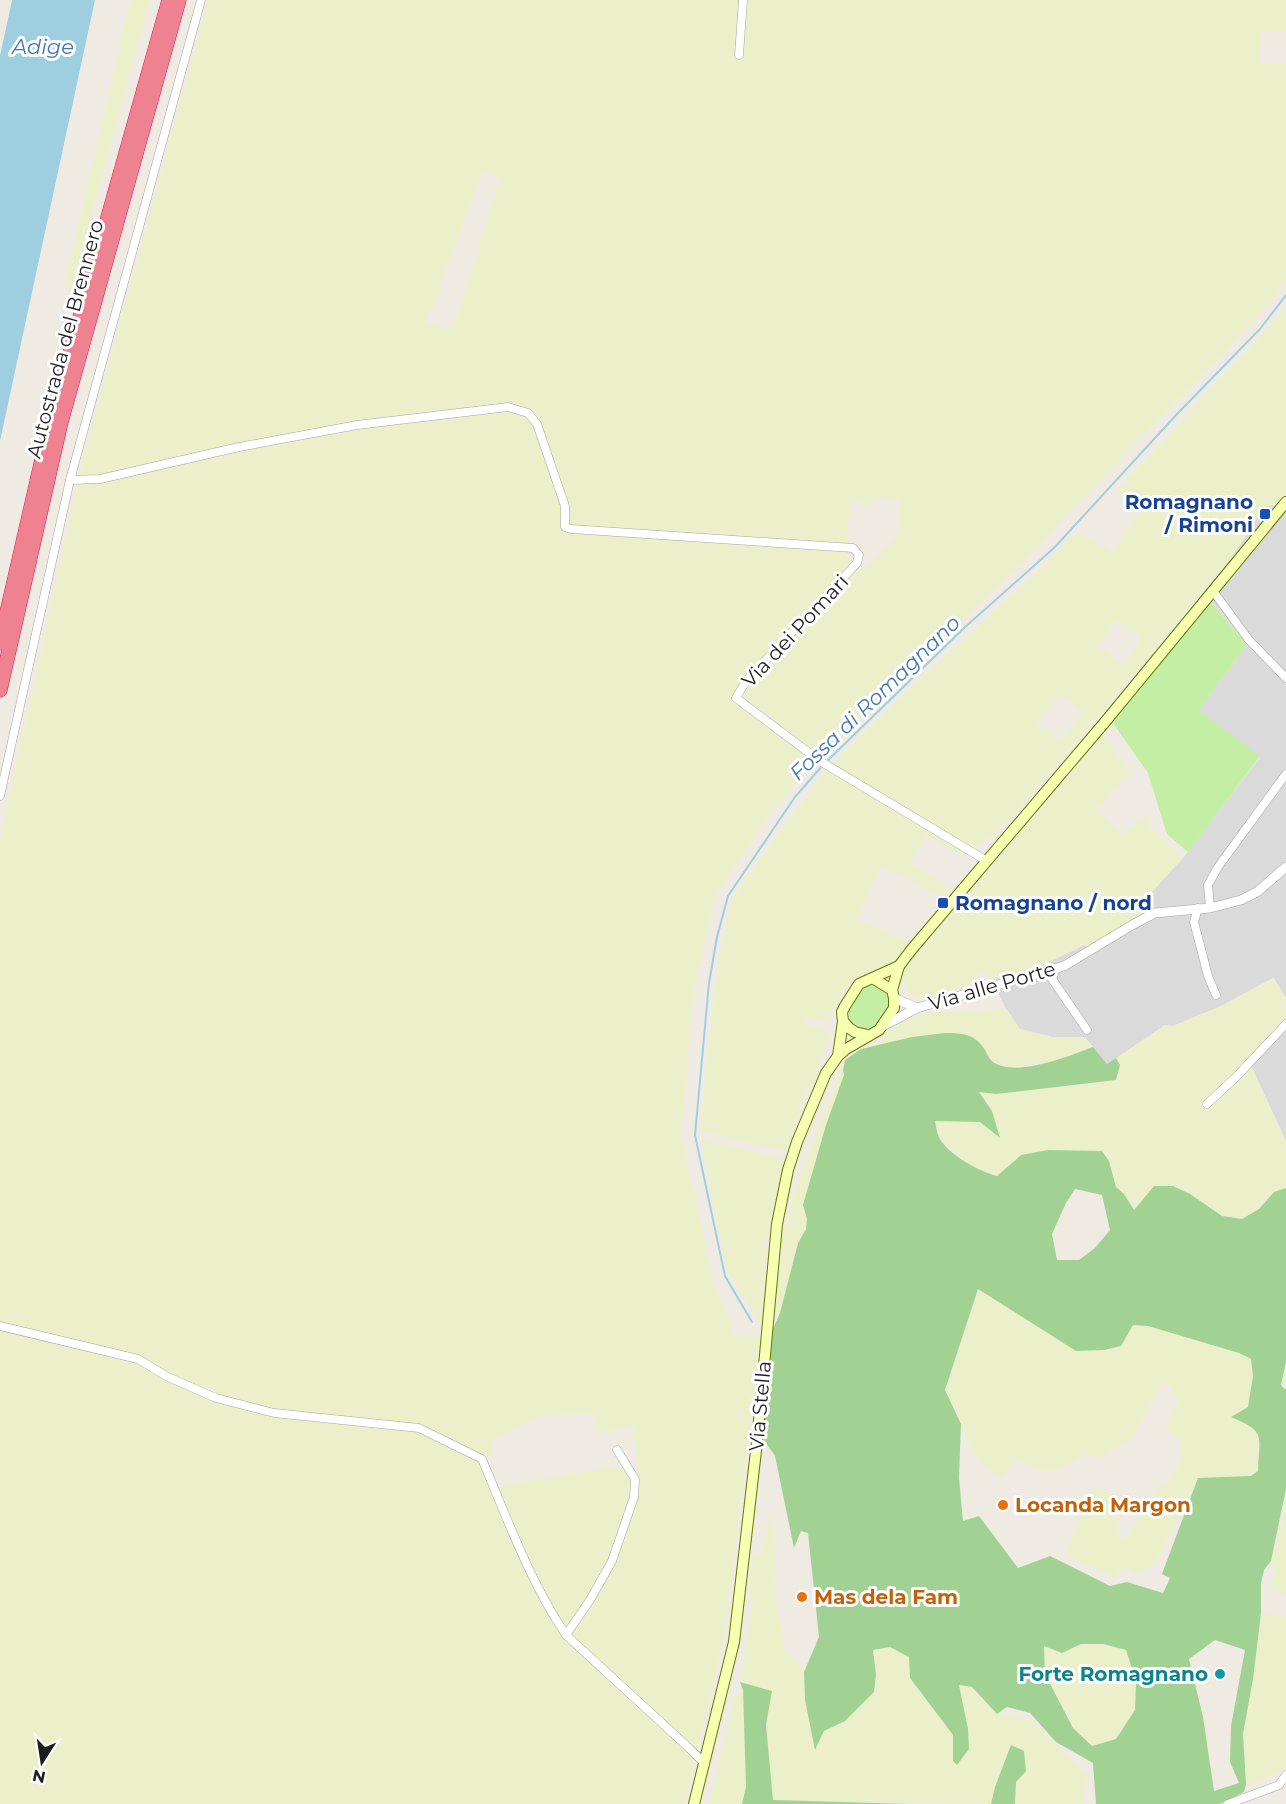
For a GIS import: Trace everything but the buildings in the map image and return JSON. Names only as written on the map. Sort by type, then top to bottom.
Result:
[{"type":"highway","name":"Autostrada del Brennero","points":[[0,643],[51,420],[169,0]]},
{"type":"highway","name":"Autostrada del Brennero","points":[[0,690],[61,422],[178,0]]},
{"type":"main road","points":[[899,966],[893,994],[894,1008],[885,1024],[868,1035],[855,1032],[843,1021],[842,1012],[859,984],[899,966],[1286,502]]},
{"type":"main road","points":[[874,979],[893,994]]},
{"type":"main road","name":"Via Stella","points":[[838,1056],[843,1021]]},
{"type":"main road","name":"Via Stella","points":[[694,1804],[734,1642],[757,1442],[777,1224],[788,1170],[797,1142],[826,1073],[838,1056],[868,1035]]},
{"type":"street","points":[[0,796],[70,480],[201,0]]},
{"type":"street","points":[[739,55],[743,0]]},
{"type":"street","name":"Via dei Pomari","points":[[70,480],[100,478],[239,447],[357,425],[508,407],[528,412],[537,424],[565,506],[565,526],[571,529],[853,548],[859,555],[857,563],[746,681],[736,698],[819,761],[987,861]]},
{"type":"street","points":[[1214,591],[1249,640],[1286,678]]},
{"type":"street","points":[[1210,908],[1209,885],[1218,867],[1286,774]]},
{"type":"street","name":"Via alle Porte","points":[[885,1024],[917,1008],[1056,968],[1155,913],[1210,908],[1241,900],[1257,892],[1286,867]]},
{"type":"street","points":[[1198,908],[1194,922],[1208,976],[1216,995]]},
{"type":"street","points":[[1056,968],[1052,979],[1087,1030]]},
{"type":"street","name":"Via alle Porte","points":[[893,994],[917,1008]]},
{"type":"street","points":[[1207,1104],[1286,1024]]},
{"type":"street","points":[[0,1326],[138,1359],[166,1376],[216,1398],[274,1413],[419,1428],[482,1459],[515,1537],[556,1620],[566,1635],[705,1764]]},
{"type":"street","points":[[566,1635],[590,1600],[612,1561],[634,1497],[634,1479],[617,1450]]},
{"type":"street","points":[[1228,1804],[1279,1785],[1286,1775]]},
{"type":"shaded area","points":[[1286,495],[1286,998],[1273,978],[1219,1007],[1173,1026],[1165,1025],[1107,1065],[1085,1037],[1052,1037],[1020,1029],[1005,1007],[993,980],[1047,963],[1085,945],[1147,909],[1141,903],[1183,858],[1260,757],[1199,710],[1247,644],[1211,601],[1201,595],[1230,560],[1265,506],[1277,505]]},
{"type":"shaded area","points":[[1286,1017],[1286,1141],[1251,1066]]},
{"type":"green space","points":[[130,0],[150,0],[71,289],[64,288]]},
{"type":"green space","points":[[208,0],[1286,0],[1286,31],[1260,32],[1260,63],[1286,63],[1286,279],[1279,292],[1017,567],[815,760],[772,811],[715,898],[693,995],[681,1135],[714,1284],[735,1335],[760,1337],[724,1639],[684,1804],[0,1804],[0,839],[82,464]],"holes":[[[483,171],[500,178],[453,329],[426,324]],[[873,497],[900,499],[898,536],[861,572],[846,556],[850,502],[872,503]],[[594,1414],[598,1433],[633,1426],[638,1474],[619,1466],[488,1488],[479,1456],[493,1456],[492,1440],[544,1415]]]},
{"type":"green space","points":[[1286,308],[1286,495],[1277,505],[1265,506],[1230,560],[1010,820],[973,850],[966,846],[961,856],[927,836],[910,863],[949,887],[944,897],[881,865],[858,919],[909,943],[894,961],[850,984],[839,998],[826,1023],[807,1016],[805,1023],[830,1032],[811,1090],[806,1090],[787,1151],[700,1131],[715,983],[732,898],[796,810],[836,760],[905,693],[1037,573],[1078,531],[1112,552],[1142,507],[1117,491]],"holes":[[[1117,620],[1141,638],[1122,664],[1097,645]],[[1060,694],[1083,713],[1059,741],[1037,723]]]},
{"type":"green space","points":[[1210,601],[1247,644],[1199,710],[1260,756],[1188,852],[1167,834],[1148,773],[1113,723]]},
{"type":"green space","points":[[1103,735],[1131,771],[1096,810],[1122,834],[1147,814],[1150,827],[1183,858],[1142,903],[1147,910],[1089,949],[1084,945],[1047,963],[993,980],[982,971],[970,985],[923,999],[907,991],[908,986],[902,980],[904,971]]},
{"type":"green space","points":[[1274,978],[1286,998],[1286,1017],[1251,1066],[1286,1141],[1286,1188],[1274,1192],[1259,1209],[1242,1219],[1222,1216],[1190,1194],[1154,1186],[1134,1210],[1124,1194],[1116,1187],[1109,1161],[1101,1151],[1048,1150],[1021,1155],[997,1176],[979,1171],[940,1139],[935,1121],[980,1122],[999,1137],[992,1111],[978,1092],[1120,1065],[1116,1058],[1165,1025],[1173,1026],[1219,1007]]},
{"type":"green space","points":[[874,985],[886,991],[891,1001],[883,1017],[872,1028],[860,1028],[853,1024],[849,1010],[852,1002],[865,988]]},
{"type":"green space","points":[[1005,1007],[1020,1029],[1052,1037],[1085,1037],[1093,1047],[1056,1061],[1006,1067],[992,1061],[983,1047],[912,1037],[882,1045],[882,1038],[902,1020],[933,1012],[977,1012]]},
{"type":"green space","points":[[945,1033],[968,1036],[981,1045],[992,1061],[1015,1068],[1043,1064],[1093,1047],[1107,1064],[1116,1058],[1120,1065],[1116,1080],[996,1094],[979,1092],[992,1111],[1000,1138],[980,1122],[935,1121],[939,1137],[945,1145],[958,1157],[982,1170],[997,1176],[1021,1155],[1048,1150],[1102,1151],[1109,1161],[1116,1187],[1124,1194],[1134,1210],[1154,1186],[1173,1186],[1190,1194],[1222,1216],[1242,1219],[1259,1209],[1274,1192],[1286,1188],[1286,1362],[1281,1385],[1286,1390],[1286,1489],[1271,1561],[1264,1570],[1261,1583],[1261,1613],[1243,1734],[1246,1784],[1244,1792],[1220,1804],[1096,1804],[1093,1763],[1056,1742],[1030,1713],[1007,1707],[997,1714],[972,1687],[959,1685],[968,1729],[969,1749],[957,1765],[953,1761],[953,1735],[910,1678],[909,1657],[890,1647],[873,1650],[876,1675],[874,1692],[845,1721],[824,1731],[815,1750],[805,1700],[804,1672],[819,1637],[808,1533],[801,1531],[794,1548],[775,1456],[761,1436],[771,1333],[780,1313],[798,1243],[806,1229],[807,1219],[803,1205],[826,1125],[844,1075],[845,1060],[861,1049],[912,1037]],"holes":[[[1075,1189],[1102,1195],[1110,1230],[1095,1248],[1079,1260],[1057,1260],[1052,1234]],[[978,1289],[1076,1351],[1104,1350],[1121,1346],[1133,1325],[1148,1326],[1239,1353],[1251,1359],[1253,1376],[1248,1407],[1231,1417],[1256,1431],[1259,1442],[1258,1471],[1251,1476],[1198,1478],[1162,1574],[1170,1578],[1163,1593],[1127,1582],[1110,1586],[1050,1556],[1018,1568],[979,1516],[963,1521],[959,1478],[961,1424],[945,1390]],[[1215,1640],[1245,1650],[1231,1726],[1230,1762],[1239,1783],[1214,1791],[1203,1717],[1189,1659]],[[1081,1644],[1103,1644],[1126,1650],[1136,1681],[1135,1710],[1116,1739],[1092,1746],[1073,1728],[1045,1674],[1044,1646],[1062,1653]]]},
{"type":"green space","points":[[840,1069],[843,1070],[844,1075],[826,1125],[803,1205],[807,1219],[806,1229],[793,1256],[792,1271],[780,1313],[774,1313],[783,1225],[787,1226],[793,1196]]},
{"type":"green space","points":[[701,1139],[784,1159],[767,1238],[761,1325],[727,1270]]},
{"type":"green space","points":[[978,1289],[1133,1325],[1148,1326],[1239,1353],[1251,1359],[1253,1376],[1248,1407],[1253,1426],[1259,1435],[1258,1471],[1251,1476],[1198,1478],[1155,1563],[1138,1575],[1122,1566],[1115,1577],[1079,1561],[1065,1551],[1094,1487],[1112,1494],[1121,1542],[1132,1529],[1158,1487],[1171,1478],[1180,1462],[1182,1442],[1164,1426],[1179,1401],[1163,1381],[1128,1441],[1103,1458],[1084,1454],[1059,1471],[1041,1469],[1014,1460],[1003,1478],[987,1470],[974,1453],[945,1390]]},
{"type":"green space","points":[[1286,1503],[1286,1595],[1272,1589],[1274,1572],[1271,1561]]},
{"type":"green space","points":[[771,1511],[776,1606],[785,1649],[804,1672],[805,1700],[815,1749],[824,1731],[845,1721],[876,1675],[872,1649],[890,1647],[909,1657],[910,1678],[953,1735],[953,1761],[968,1729],[959,1685],[972,1687],[997,1713],[1030,1720],[1086,1774],[1083,1804],[1015,1804],[1016,1782],[1026,1771],[1024,1751],[1011,1745],[991,1804],[773,1800],[766,1725],[772,1691],[740,1682],[753,1599],[749,1594],[753,1553],[761,1557]]},
{"type":"green space","points":[[1261,1613],[1286,1617],[1286,1769],[1281,1769],[1257,1783],[1246,1784],[1243,1734]]},
{"type":"green space","points":[[1081,1644],[1103,1644],[1127,1650],[1136,1681],[1135,1710],[1116,1739],[1093,1746],[1073,1729],[1045,1674],[1043,1646],[1062,1653]]},
{"type":"green space","points":[[740,1682],[772,1691],[766,1725],[773,1800],[912,1804],[742,1804],[746,1787],[743,1690]]},
{"type":"green space","points":[[743,1690],[746,1787],[742,1804],[709,1804],[734,1700]]},
{"type":"green space","points":[[1011,1745],[1024,1751],[1026,1771],[1016,1782],[1015,1804],[991,1804],[995,1787]]},
{"type":"water","name":"Adige","points":[[12,0],[95,0],[0,441],[0,56]]},
{"type":"waterway","name":"Fossa di Romagnano","points":[[826,762],[964,628],[1054,548],[1177,414],[1260,329],[1286,295]]},
{"type":"waterway","name":"Fossa di Romagnano","points":[[752,1322],[725,1276],[695,1135],[709,983],[717,937],[728,896],[795,797],[822,766]]},
{"type":"place","name":"Romagnano / Rimoni","points":[[1265,514]]},
{"type":"place","name":"Romagnano / nord","points":[[943,903]]},
{"type":"place","name":"Locanda Margon","points":[[1003,1505]]},
{"type":"place","name":"Mas dela Fam","points":[[802,1597]]},
{"type":"place","name":"Forte Romagnano","points":[[1220,1674]]}]
